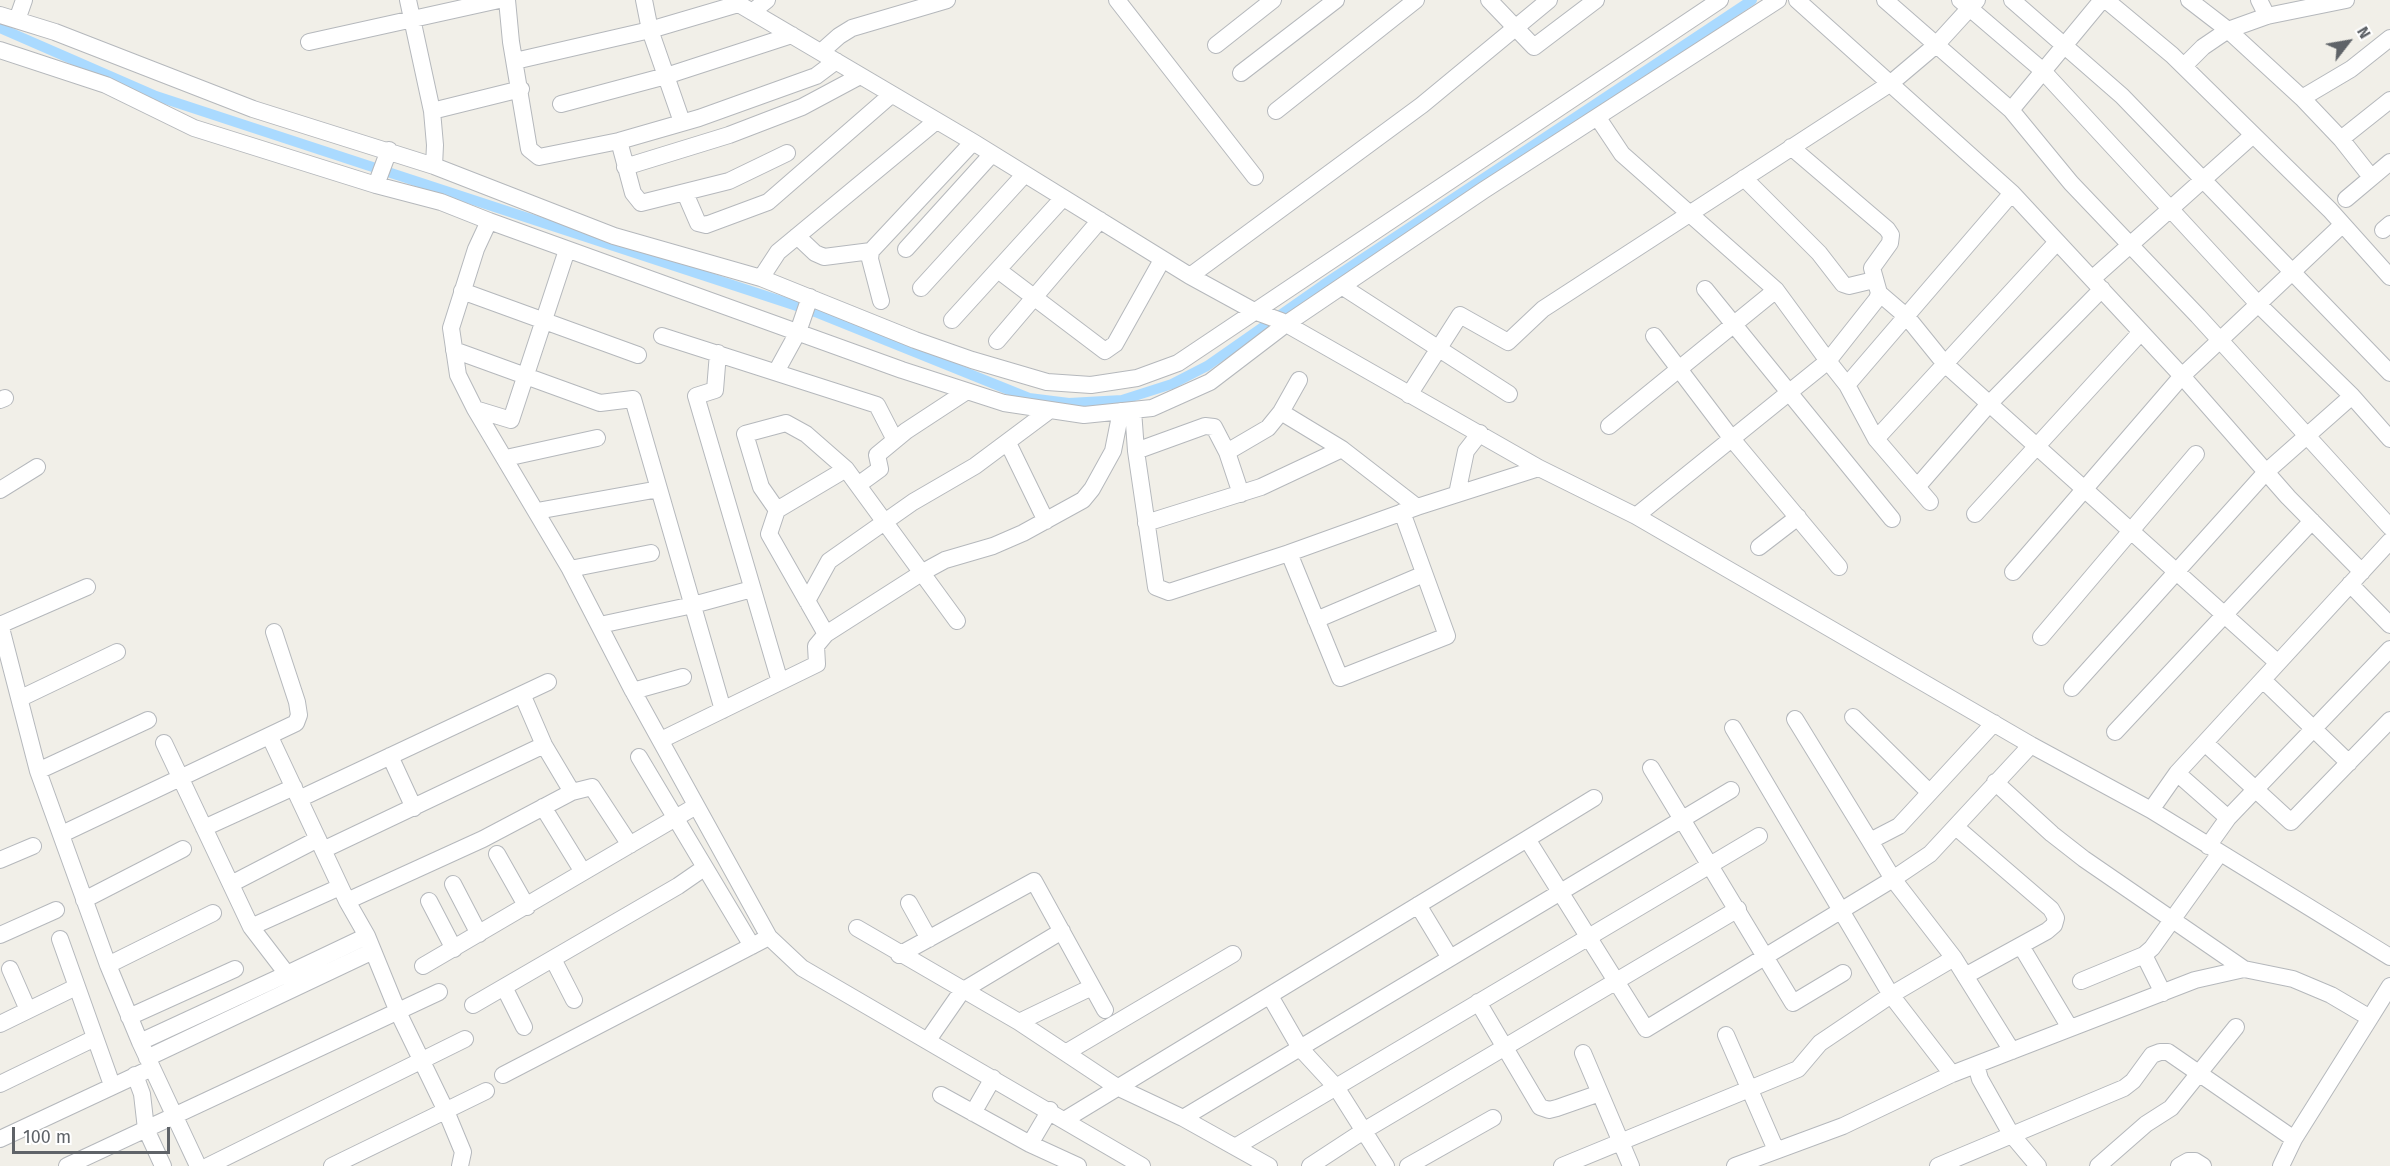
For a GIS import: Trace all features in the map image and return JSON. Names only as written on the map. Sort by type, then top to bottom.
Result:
[{"type":"street","points":[[17,20],[24,0]]},
{"type":"street","points":[[408,0],[432,111],[434,155]]},
{"type":"street","points":[[309,42],[499,0]]},
{"type":"street","points":[[507,0],[529,149],[538,157],[619,141],[682,122],[816,76],[836,61]]},
{"type":"street","points":[[644,0],[650,30],[682,122]]},
{"type":"street","points":[[515,61],[767,0]]},
{"type":"street","points":[[821,52],[838,36],[852,28],[947,0]]},
{"type":"street","points":[[1117,0],[1255,177]]},
{"type":"street","points":[[1216,45],[1273,0]]},
{"type":"street","points":[[1242,73],[1336,0]]},
{"type":"street","points":[[1276,111],[1416,0]]},
{"type":"street","points":[[1489,0],[1534,46],[1596,0]]},
{"type":"street","points":[[1190,276],[1422,105],[1549,0]]},
{"type":"street","points":[[0,15],[55,32],[253,109],[388,154],[434,155],[633,243],[761,278],[807,305],[972,360],[1047,382],[1091,385],[1137,378],[1178,363],[1259,312],[1720,0]]},
{"type":"street","points":[[0,50],[106,85],[194,128],[378,180],[798,333],[967,391],[1004,403],[1084,415],[1152,408],[1210,382],[1284,322],[1343,287],[1490,187],[1778,0]]},
{"type":"street","points":[[1797,0],[2012,193],[2182,376],[2312,521],[2390,625]]},
{"type":"street","points":[[1884,0],[2011,110],[2071,183],[2220,340],[2390,527]]},
{"type":"street","points":[[2012,0],[2122,96],[2294,271],[2390,373]]},
{"type":"street","points":[[2011,110],[2042,70],[2104,0],[2184,66],[2330,210],[2390,277]]},
{"type":"street","points":[[2189,0],[2228,30],[2301,98],[2341,139],[2371,177]]},
{"type":"street","points":[[2259,0],[2267,16]]},
{"type":"street","points":[[2184,66],[2203,47],[2228,30],[2267,16],[2346,0]]},
{"type":"street","points":[[1408,395],[1460,315],[1508,342],[1549,305],[1891,83],[1935,45],[1969,3],[2042,70],[2259,306],[2352,396],[2390,439]]},
{"type":"street","points":[[741,5],[935,122],[973,142],[1162,260],[1259,312],[1284,322],[1408,395],[1474,442],[1539,468],[1636,516],[1994,723],[2151,810],[2390,957]]},
{"type":"street","points":[[561,104],[666,76],[792,35]]},
{"type":"street","points":[[2301,98],[2351,69],[2390,38]]},
{"type":"street","points":[[625,167],[729,135],[802,108],[860,76]]},
{"type":"street","points":[[432,111],[521,89]]},
{"type":"street","points":[[686,193],[698,224],[706,225],[768,202],[891,95]]},
{"type":"street","points":[[2341,139],[2390,100]]},
{"type":"street","points":[[1598,118],[1622,154],[1776,290],[1847,385],[1876,439],[1930,502]]},
{"type":"street","points":[[761,278],[778,252],[935,122]]},
{"type":"street","points":[[1917,487],[2130,245],[2253,135]]},
{"type":"street","points":[[619,141],[633,193],[641,203],[686,193],[742,176],[787,153]]},
{"type":"street","points":[[797,236],[815,253],[824,257],[870,251],[973,142]]},
{"type":"street","points":[[1791,147],[1887,229],[1891,236],[1890,243],[1872,268],[1877,287],[1907,317],[1945,364],[2278,663]]},
{"type":"street","points":[[378,180],[388,154]]},
{"type":"street","points":[[906,249],[992,154]]},
{"type":"street","points":[[2346,199],[2390,162]]},
{"type":"street","points":[[921,288],[1024,175]]},
{"type":"street","points":[[1744,178],[1819,254],[1843,284],[1877,287]]},
{"type":"street","points":[[1847,385],[2012,193]]},
{"type":"street","points":[[952,320],[1062,199]]},
{"type":"street","points":[[997,341],[1100,220]]},
{"type":"street","points":[[489,221],[476,249],[451,328],[458,375],[475,409],[570,568],[633,691],[661,740],[704,868],[760,942],[927,1040],[988,1086],[1045,1118],[1066,1119],[1142,1166]]},
{"type":"street","points":[[2013,572],[2182,376],[2259,306],[2342,225]]},
{"type":"street","points":[[1876,439],[2057,242]]},
{"type":"street","points":[[475,409],[511,420],[567,250]]},
{"type":"street","points":[[870,251],[881,301]]},
{"type":"street","points":[[998,270],[1101,349],[1110,349],[1162,260]]},
{"type":"street","points":[[1343,287],[1509,394]]},
{"type":"street","points":[[1636,516],[1828,361],[1877,287]]},
{"type":"street","points":[[1705,289],[1892,519]]},
{"type":"street","points":[[1609,426],[1776,290]]},
{"type":"street","points":[[462,291],[638,355]]},
{"type":"street","points":[[776,372],[798,333],[807,305]]},
{"type":"street","points":[[1975,514],[2141,332]]},
{"type":"street","points":[[662,336],[877,405],[895,440]]},
{"type":"street","points":[[1654,336],[1732,439],[1839,567]]},
{"type":"street","points":[[454,350],[600,403],[633,399],[723,710]]},
{"type":"street","points":[[718,353],[715,390],[696,396],[780,682]]},
{"type":"street","points":[[1227,452],[1261,434],[1281,412],[1299,380]]},
{"type":"street","points":[[858,485],[880,469],[877,456],[895,440],[967,391]]},
{"type":"street","points":[[2072,688],[2266,472],[2352,396]]},
{"type":"street","points":[[807,601],[829,561],[884,521],[1008,443],[1050,410]]},
{"type":"street","points":[[1127,411],[1136,451],[1156,587],[1169,592],[1288,554],[1409,509],[1539,468]]},
{"type":"street","points":[[661,740],[817,664],[816,646],[826,634],[923,572],[945,560],[993,546],[1046,521],[1083,500],[1092,489],[1113,451],[1127,411]]},
{"type":"street","points":[[1281,412],[1342,449],[1409,509],[1424,574],[1447,636],[1340,678],[1288,554]]},
{"type":"street","points":[[777,510],[761,487],[745,434],[786,423],[806,434],[846,469],[957,621]]},
{"type":"street","points":[[1136,451],[1205,426],[1214,427],[1227,452],[1241,494]]},
{"type":"street","points":[[506,458],[597,438]]},
{"type":"street","points":[[1457,494],[1474,442]]},
{"type":"street","points":[[1008,443],[1046,521]]},
{"type":"street","points":[[1146,523],[1241,494],[1342,449]]},
{"type":"street","points":[[2041,637],[2196,454]]},
{"type":"street","points":[[0,490],[38,467]]},
{"type":"street","points":[[826,634],[769,534],[777,510],[846,469]]},
{"type":"street","points":[[537,511],[659,489]]},
{"type":"street","points":[[1759,547],[1798,517]]},
{"type":"street","points":[[2115,732],[2312,521]]},
{"type":"street","points":[[2151,810],[2177,773],[2390,541]]},
{"type":"street","points":[[570,568],[651,553]]},
{"type":"street","points":[[1316,620],[1424,574]]},
{"type":"street","points":[[87,587],[0,625],[21,698],[38,771],[108,966],[146,1056],[197,1164],[465,1039]]},
{"type":"street","points":[[600,625],[693,605],[753,589]]},
{"type":"street","points":[[62,834],[297,723],[299,714],[274,632]]},
{"type":"street","points":[[2081,981],[2144,955],[2174,919],[2214,850],[2228,818],[2390,649]]},
{"type":"street","points":[[21,698],[117,652]]},
{"type":"street","points":[[633,691],[682,676]]},
{"type":"street","points":[[2263,680],[2349,763]]},
{"type":"street","points":[[204,828],[390,756],[548,682]]},
{"type":"street","points":[[522,694],[544,745],[572,792]]},
{"type":"street","points":[[1853,717],[1929,792]]},
{"type":"street","points":[[1795,719],[1893,879],[1954,958],[2012,1051]]},
{"type":"street","points":[[38,771],[148,720]]},
{"type":"street","points":[[2205,743],[2291,822],[2390,720]]},
{"type":"street","points":[[1870,842],[1899,826],[1994,723]]},
{"type":"street","points":[[1733,728],[1891,995],[1952,1074]]},
{"type":"street","points":[[270,737],[370,944],[398,1012],[446,1111],[463,1152],[460,1166]]},
{"type":"street","points":[[164,743],[251,927],[291,981]]},
{"type":"street","points":[[1527,839],[1646,1029],[1893,879],[1930,854],[1957,828],[1995,782],[2031,744]]},
{"type":"street","points":[[231,884],[414,808],[544,745]]},
{"type":"street","points":[[390,756],[414,808]]},
{"type":"street","points":[[639,757],[686,812],[760,942]]},
{"type":"street","points":[[1651,768],[1767,956],[1793,1003],[1843,972]]},
{"type":"street","points":[[2177,773],[2228,818]]},
{"type":"street","points":[[1995,782],[2052,834],[2085,859],[2244,969],[2293,979],[2331,995],[2370,1018]]},
{"type":"street","points":[[251,927],[344,894],[483,838],[572,792],[592,788],[599,794],[630,845]]},
{"type":"street","points":[[1182,1118],[1731,790]]},
{"type":"street","points":[[1066,1119],[1594,798]]},
{"type":"street","points":[[543,807],[583,872]]},
{"type":"street","points":[[423,966],[686,812]]},
{"type":"street","points":[[1957,828],[2051,909],[2056,918],[2054,925],[2021,946],[1965,976]]},
{"type":"street","points":[[1235,1147],[1759,836]]},
{"type":"street","points":[[0,860],[33,846]]},
{"type":"street","points":[[84,900],[183,849]]},
{"type":"street","points":[[497,854],[527,907]]},
{"type":"street","points":[[473,1005],[678,886],[704,868]]},
{"type":"street","points":[[899,954],[1034,881],[1105,1010]]},
{"type":"street","points":[[453,884],[479,934]]},
{"type":"street","points":[[429,901],[454,949]]},
{"type":"street","points":[[909,903],[929,939]]},
{"type":"street","points":[[1418,905],[1450,958]]},
{"type":"street","points":[[1310,1166],[1365,1130],[1738,909]]},
{"type":"street","points":[[0,935],[56,910]]},
{"type":"street","points":[[108,966],[213,913]]},
{"type":"street","points":[[857,928],[1019,1022],[1117,1087],[1182,1118],[1269,1166]]},
{"type":"street","points":[[927,1040],[962,991],[1062,931]]},
{"type":"street","points":[[60,939],[112,1085]]},
{"type":"street","points":[[503,1075],[760,942]]},
{"type":"street","points":[[0,1139],[135,1075],[146,1056],[291,981],[370,944]]},
{"type":"street","points":[[2021,946],[2070,1028]]},
{"type":"street","points":[[1067,1052],[1233,954]]},
{"type":"street","points":[[2144,955],[2163,993]]},
{"type":"street","points":[[1562,1166],[1798,1069],[1820,1043],[1891,995],[1954,958]]},
{"type":"street","points":[[553,959],[574,1000]]},
{"type":"street","points":[[10,969],[28,1010]]},
{"type":"street","points":[[129,1017],[235,969]]},
{"type":"street","points":[[1735,1166],[1843,1126],[1952,1074],[1978,1072],[2012,1051],[2070,1028],[2195,980],[2244,969]]},
{"type":"street","points":[[2281,1166],[2294,1139],[2390,986]]},
{"type":"street","points":[[0,1023],[76,987]]},
{"type":"street","points":[[504,987],[524,1027]]},
{"type":"street","points":[[1019,1022],[1092,987]]},
{"type":"street","points":[[67,1166],[439,992]]},
{"type":"street","points":[[1270,996],[1300,1048],[1336,1087],[1386,1166]]},
{"type":"street","points":[[1478,1002],[1540,1107],[1549,1110],[1600,1093]]},
{"type":"street","points":[[2098,1166],[2146,1124],[2171,1108],[2236,1027]]},
{"type":"street","points":[[1726,1035],[1776,1150]]},
{"type":"street","points":[[0,1084],[95,1038]]},
{"type":"street","points":[[1938,1166],[2124,1088],[2133,1081],[2152,1055],[2160,1052],[2168,1052],[2294,1139]]},
{"type":"street","points":[[1583,1053],[1631,1166]]},
{"type":"street","points":[[1978,1072],[2011,1134],[2038,1166]]},
{"type":"street","points":[[135,1075],[142,1094],[146,1129],[163,1166]]},
{"type":"street","points":[[973,1113],[988,1086]]},
{"type":"street","points":[[332,1166],[486,1092]]},
{"type":"street","points":[[941,1095],[1066,1164]]},
{"type":"street","points":[[1030,1144],[1045,1118]]},
{"type":"street","points":[[1408,1166],[1492,1118]]},
{"type":"street","points":[[2179,1166],[2188,1161],[2194,1161],[2203,1166]]},
{"type":"waterway","points":[[0,28],[156,96],[818,313],[1029,398],[1069,403],[1122,400],[1172,384],[1207,366],[1323,285],[1752,0]]}]
